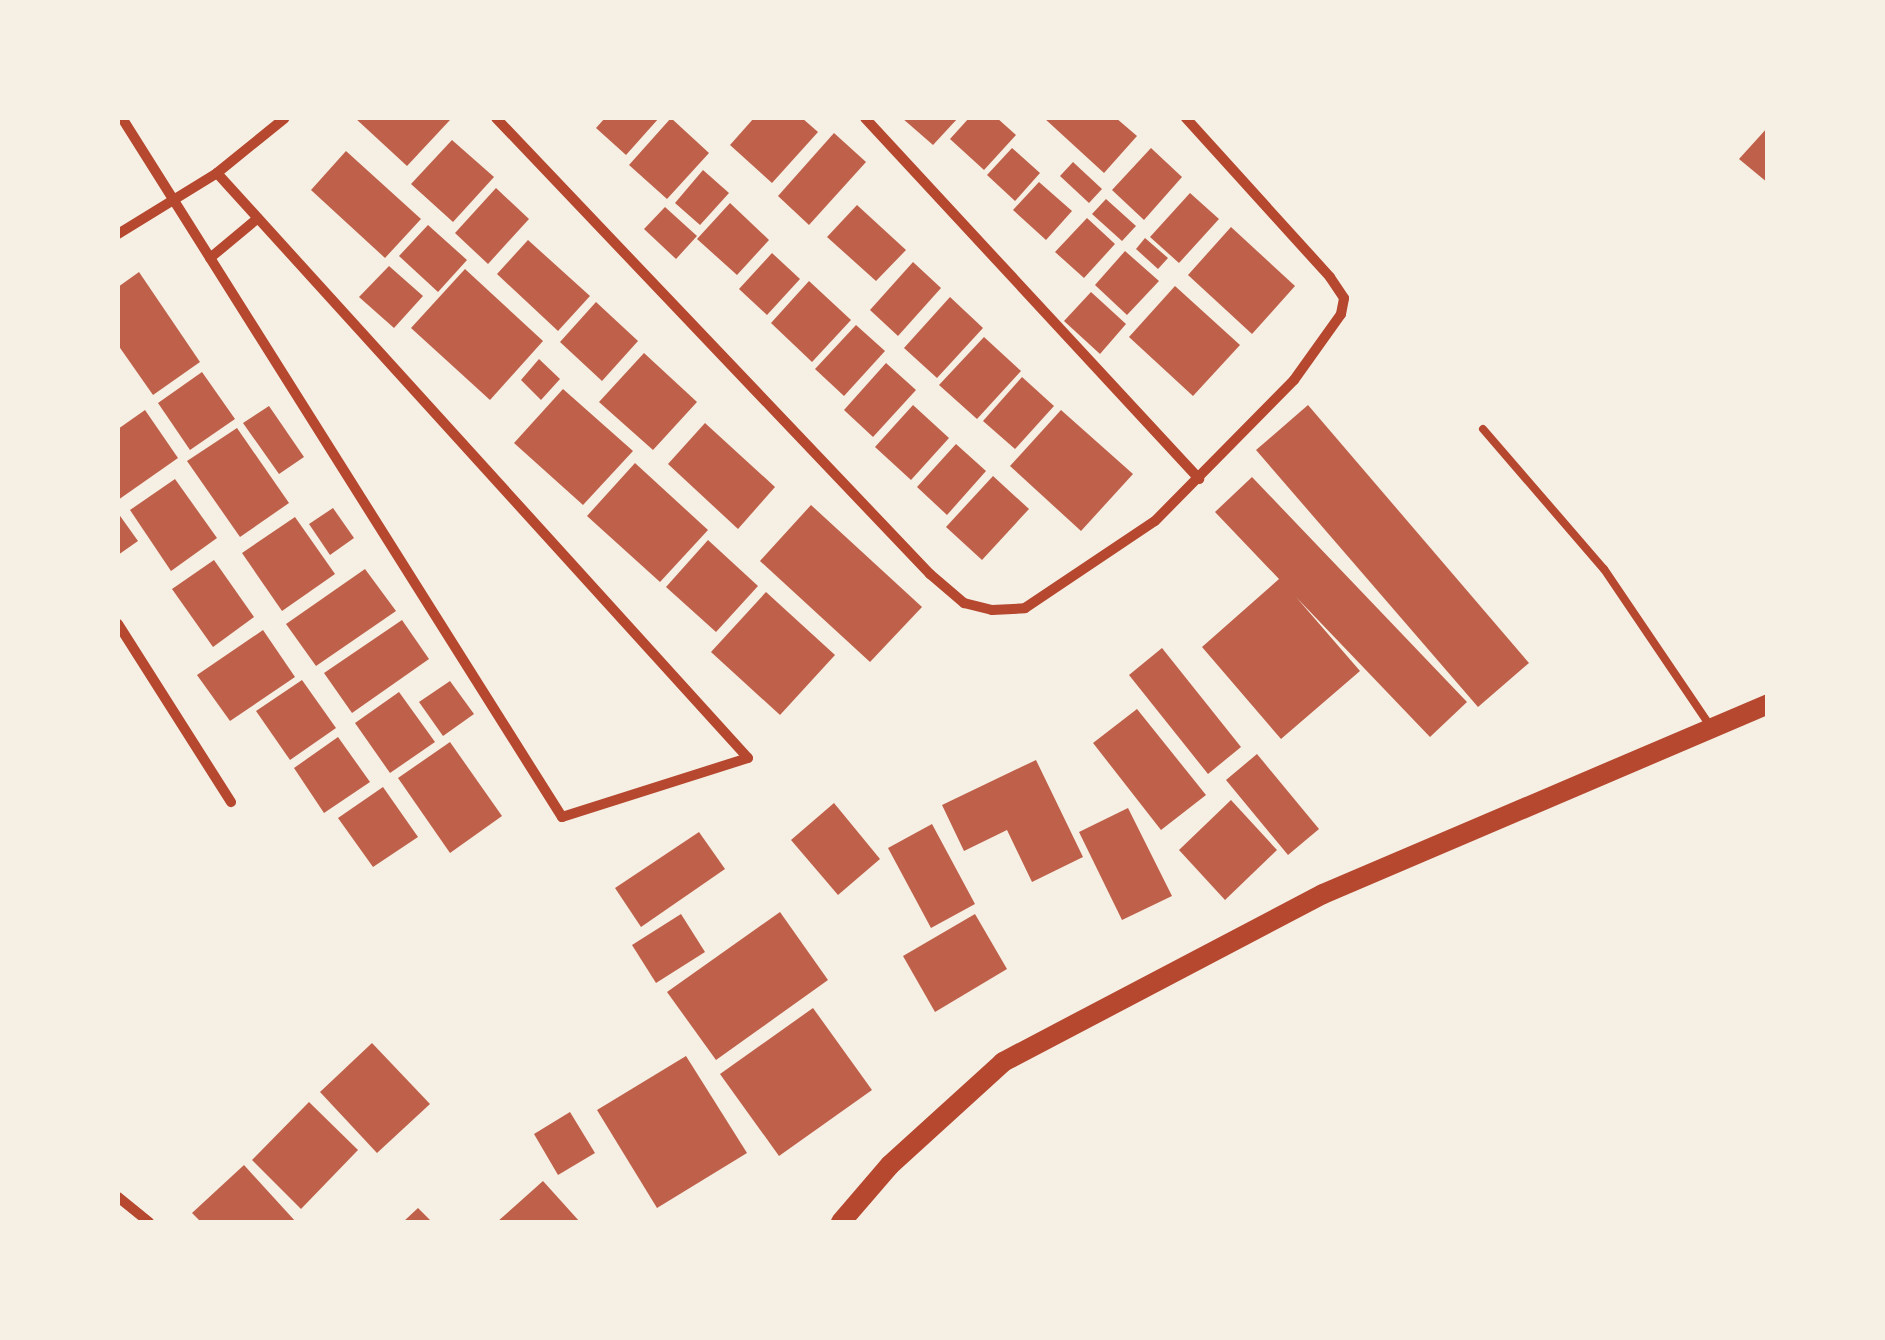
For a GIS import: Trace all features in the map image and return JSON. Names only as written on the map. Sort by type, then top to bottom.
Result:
[{"type":"main road","points":[[841,1222],[890,1165],[1003,1062],[1323,894],[1765,710]]},
{"type":"street","points":[[118,234],[170,194],[217,173],[286,118]]},
{"type":"street","points":[[496,118],[930,574],[964,603],[992,610],[1024,608],[1155,520],[1200,479],[1294,380],[1341,314],[1344,298],[1186,118]]},
{"type":"street","points":[[865,118],[1200,479]]},
{"type":"street","points":[[124,120],[562,818],[748,758],[217,173]]},
{"type":"street","points":[[210,258],[258,218]]},
{"type":"street","points":[[118,624],[231,802]]},
{"type":"street","points":[[118,1197],[149,1222]]},
{"type":"lane","points":[[1483,429],[1604,569],[1712,730]]},
{"type":"building","points":[[355,118],[447,118],[450,120],[407,166]]},
{"type":"building","points":[[605,118],[659,118],[626,155],[596,128]]},
{"type":"building","points":[[671,118],[709,153],[667,199],[629,165]]},
{"type":"building","points":[[754,118],[802,118],[818,132],[772,183],[730,145]]},
{"type":"building","points":[[902,118],[958,118],[933,145]]},
{"type":"building","points":[[969,118],[997,118],[1016,135],[984,170],[950,139]]},
{"type":"building","points":[[1044,118],[1116,118],[1137,136],[1104,173]]},
{"type":"building","points":[[1768,127],[1768,183],[1739,159]]},
{"type":"building","points":[[834,133],[866,162],[809,225],[778,196]]},
{"type":"building","points":[[452,140],[494,177],[453,222],[411,184]]},
{"type":"building","points":[[1012,148],[1040,173],[1015,201],[987,175]]},
{"type":"building","points":[[1151,148],[1182,177],[1144,220],[1112,190]]},
{"type":"building","points":[[346,151],[421,219],[385,258],[311,190]]},
{"type":"building","points":[[1073,162],[1102,189],[1089,203],[1060,176]]},
{"type":"building","points":[[703,170],[729,193],[700,225],[675,203]]},
{"type":"building","points":[[1039,182],[1072,211],[1046,240],[1013,210]]},
{"type":"building","points":[[496,188],[529,219],[488,264],[455,233]]},
{"type":"building","points":[[1190,193],[1219,219],[1179,263],[1150,237]]},
{"type":"building","points":[[1106,199],[1136,226],[1122,241],[1092,214]]},
{"type":"building","points":[[730,203],[769,240],[737,275],[697,239]]},
{"type":"building","points":[[857,205],[906,250],[876,281],[827,237]]},
{"type":"building","points":[[665,207],[697,236],[676,259],[644,229]]},
{"type":"building","points":[[1087,218],[1115,244],[1084,278],[1055,252]]},
{"type":"building","points":[[428,225],[467,260],[438,292],[399,256]]},
{"type":"building","points":[[1231,227],[1295,286],[1252,334],[1188,275]]},
{"type":"building","points":[[1145,238],[1168,258],[1158,269],[1136,249]]},
{"type":"building","points":[[528,240],[590,296],[558,331],[497,274]]},
{"type":"building","points":[[1125,251],[1159,281],[1127,315],[1095,285]]},
{"type":"building","points":[[772,253],[800,279],[767,315],[739,289]]},
{"type":"building","points":[[913,262],[941,288],[898,336],[870,310]]},
{"type":"building","points":[[389,266],[423,296],[394,328],[359,297]]},
{"type":"building","points":[[465,269],[543,341],[490,400],[411,328]]},
{"type":"building","points":[[139,272],[200,362],[153,395],[118,345],[118,287]]},
{"type":"building","points":[[809,281],[851,320],[812,362],[771,323]]},
{"type":"building","points":[[1175,286],[1240,345],[1193,396],[1129,337]]},
{"type":"building","points":[[1091,292],[1126,324],[1100,354],[1064,321]]},
{"type":"building","points":[[950,297],[983,328],[937,378],[904,348]]},
{"type":"building","points":[[596,302],[638,341],[602,381],[560,342]]},
{"type":"building","points":[[856,325],[885,351],[844,396],[815,369]]},
{"type":"building","points":[[984,337],[1021,371],[977,419],[939,385]]},
{"type":"building","points":[[644,353],[697,402],[653,450],[599,402]]},
{"type":"building","points":[[539,359],[560,379],[541,400],[521,380]]},
{"type":"building","points":[[886,363],[916,390],[873,437],[844,410]]},
{"type":"building","points":[[202,372],[235,419],[190,450],[158,403]]},
{"type":"building","points":[[1022,377],[1054,406],[1015,449],[983,421]]},
{"type":"building","points":[[563,389],[633,451],[583,505],[514,443]]},
{"type":"building","points":[[913,405],[949,438],[911,480],[875,447]]},
{"type":"building","points":[[1308,405],[1529,663],[1478,707],[1256,450]]},
{"type":"building","points":[[269,406],[304,457],[279,474],[243,423]]},
{"type":"building","points":[[145,410],[178,458],[118,500],[118,429]]},
{"type":"building","points":[[1061,410],[1133,474],[1081,531],[1010,466]]},
{"type":"building","points":[[705,423],[775,487],[738,529],[668,464]]},
{"type":"building","points":[[237,428],[289,503],[240,537],[187,461]]},
{"type":"building","points":[[956,444],[986,471],[947,515],[917,487]]},
{"type":"building","points":[[635,463],[708,530],[660,582],[587,516]]},
{"type":"building","points":[[993,476],[1029,509],[982,560],[946,527]]},
{"type":"building","points":[[1252,477],[1467,702],[1430,737],[1296,597],[1360,671],[1281,739],[1202,647],[1279,579],[1215,512]]},
{"type":"building","points":[[175,479],[217,538],[171,571],[130,510]]},
{"type":"building","points":[[811,505],[922,607],[870,662],[760,561]]},
{"type":"building","points":[[333,508],[354,538],[330,555],[309,524]]},
{"type":"building","points":[[118,513],[138,541],[118,555]]},
{"type":"building","points":[[295,517],[335,574],[282,611],[242,553]]},
{"type":"building","points":[[708,540],[758,586],[716,632],[666,587]]},
{"type":"building","points":[[214,560],[254,617],[213,647],[172,589]]},
{"type":"building","points":[[365,569],[396,611],[316,666],[286,624]]},
{"type":"building","points":[[766,592],[835,655],[780,715],[711,652]]},
{"type":"building","points":[[402,620],[429,659],[352,713],[324,673]]},
{"type":"building","points":[[263,630],[295,677],[230,721],[197,675]]},
{"type":"building","points":[[1162,648],[1241,747],[1208,774],[1129,675]]},
{"type":"building","points":[[302,680],[336,728],[290,760],[256,711]]},
{"type":"building","points":[[450,681],[474,714],[443,736],[419,702]]},
{"type":"building","points":[[399,692],[435,742],[390,773],[355,723]]},
{"type":"building","points":[[1137,709],[1206,795],[1161,830],[1093,743]]},
{"type":"building","points":[[338,737],[370,782],[324,813],[294,768]]},
{"type":"building","points":[[450,742],[502,816],[450,853],[398,778]]},
{"type":"building","points":[[1257,754],[1319,829],[1288,855],[1226,780]]},
{"type":"building","points":[[1036,760],[1083,857],[1032,882],[1007,830],[964,851],[942,805]]},
{"type":"building","points":[[383,787],[418,837],[373,867],[338,818]]},
{"type":"building","points":[[1231,800],[1277,850],[1225,900],[1179,850]]},
{"type":"building","points":[[834,803],[880,859],[838,895],[791,840]]},
{"type":"building","points":[[1128,808],[1172,896],[1122,920],[1079,832]]},
{"type":"building","points":[[932,824],[975,904],[931,928],[888,848]]},
{"type":"building","points":[[699,832],[725,869],[641,927],[615,888]]},
{"type":"building","points":[[780,912],[828,980],[716,1060],[667,992]]},
{"type":"building","points":[[681,914],[705,952],[656,983],[632,945]]},
{"type":"building","points":[[975,914],[1007,969],[935,1012],[903,956]]},
{"type":"building","points":[[813,1008],[872,1090],[779,1156],[720,1074]]},
{"type":"building","points":[[372,1043],[430,1104],[377,1153],[320,1092]]},
{"type":"building","points":[[686,1056],[747,1153],[657,1208],[597,1110]]},
{"type":"building","points":[[309,1102],[358,1150],[301,1209],[252,1160]]},
{"type":"building","points":[[570,1112],[595,1153],[558,1175],[534,1134]]},
{"type":"building","points":[[244,1165],[296,1222],[201,1222],[192,1213]]},
{"type":"building","points":[[543,1181],[580,1222],[497,1222]]},
{"type":"building","points":[[418,1208],[432,1222],[403,1222]]}]
